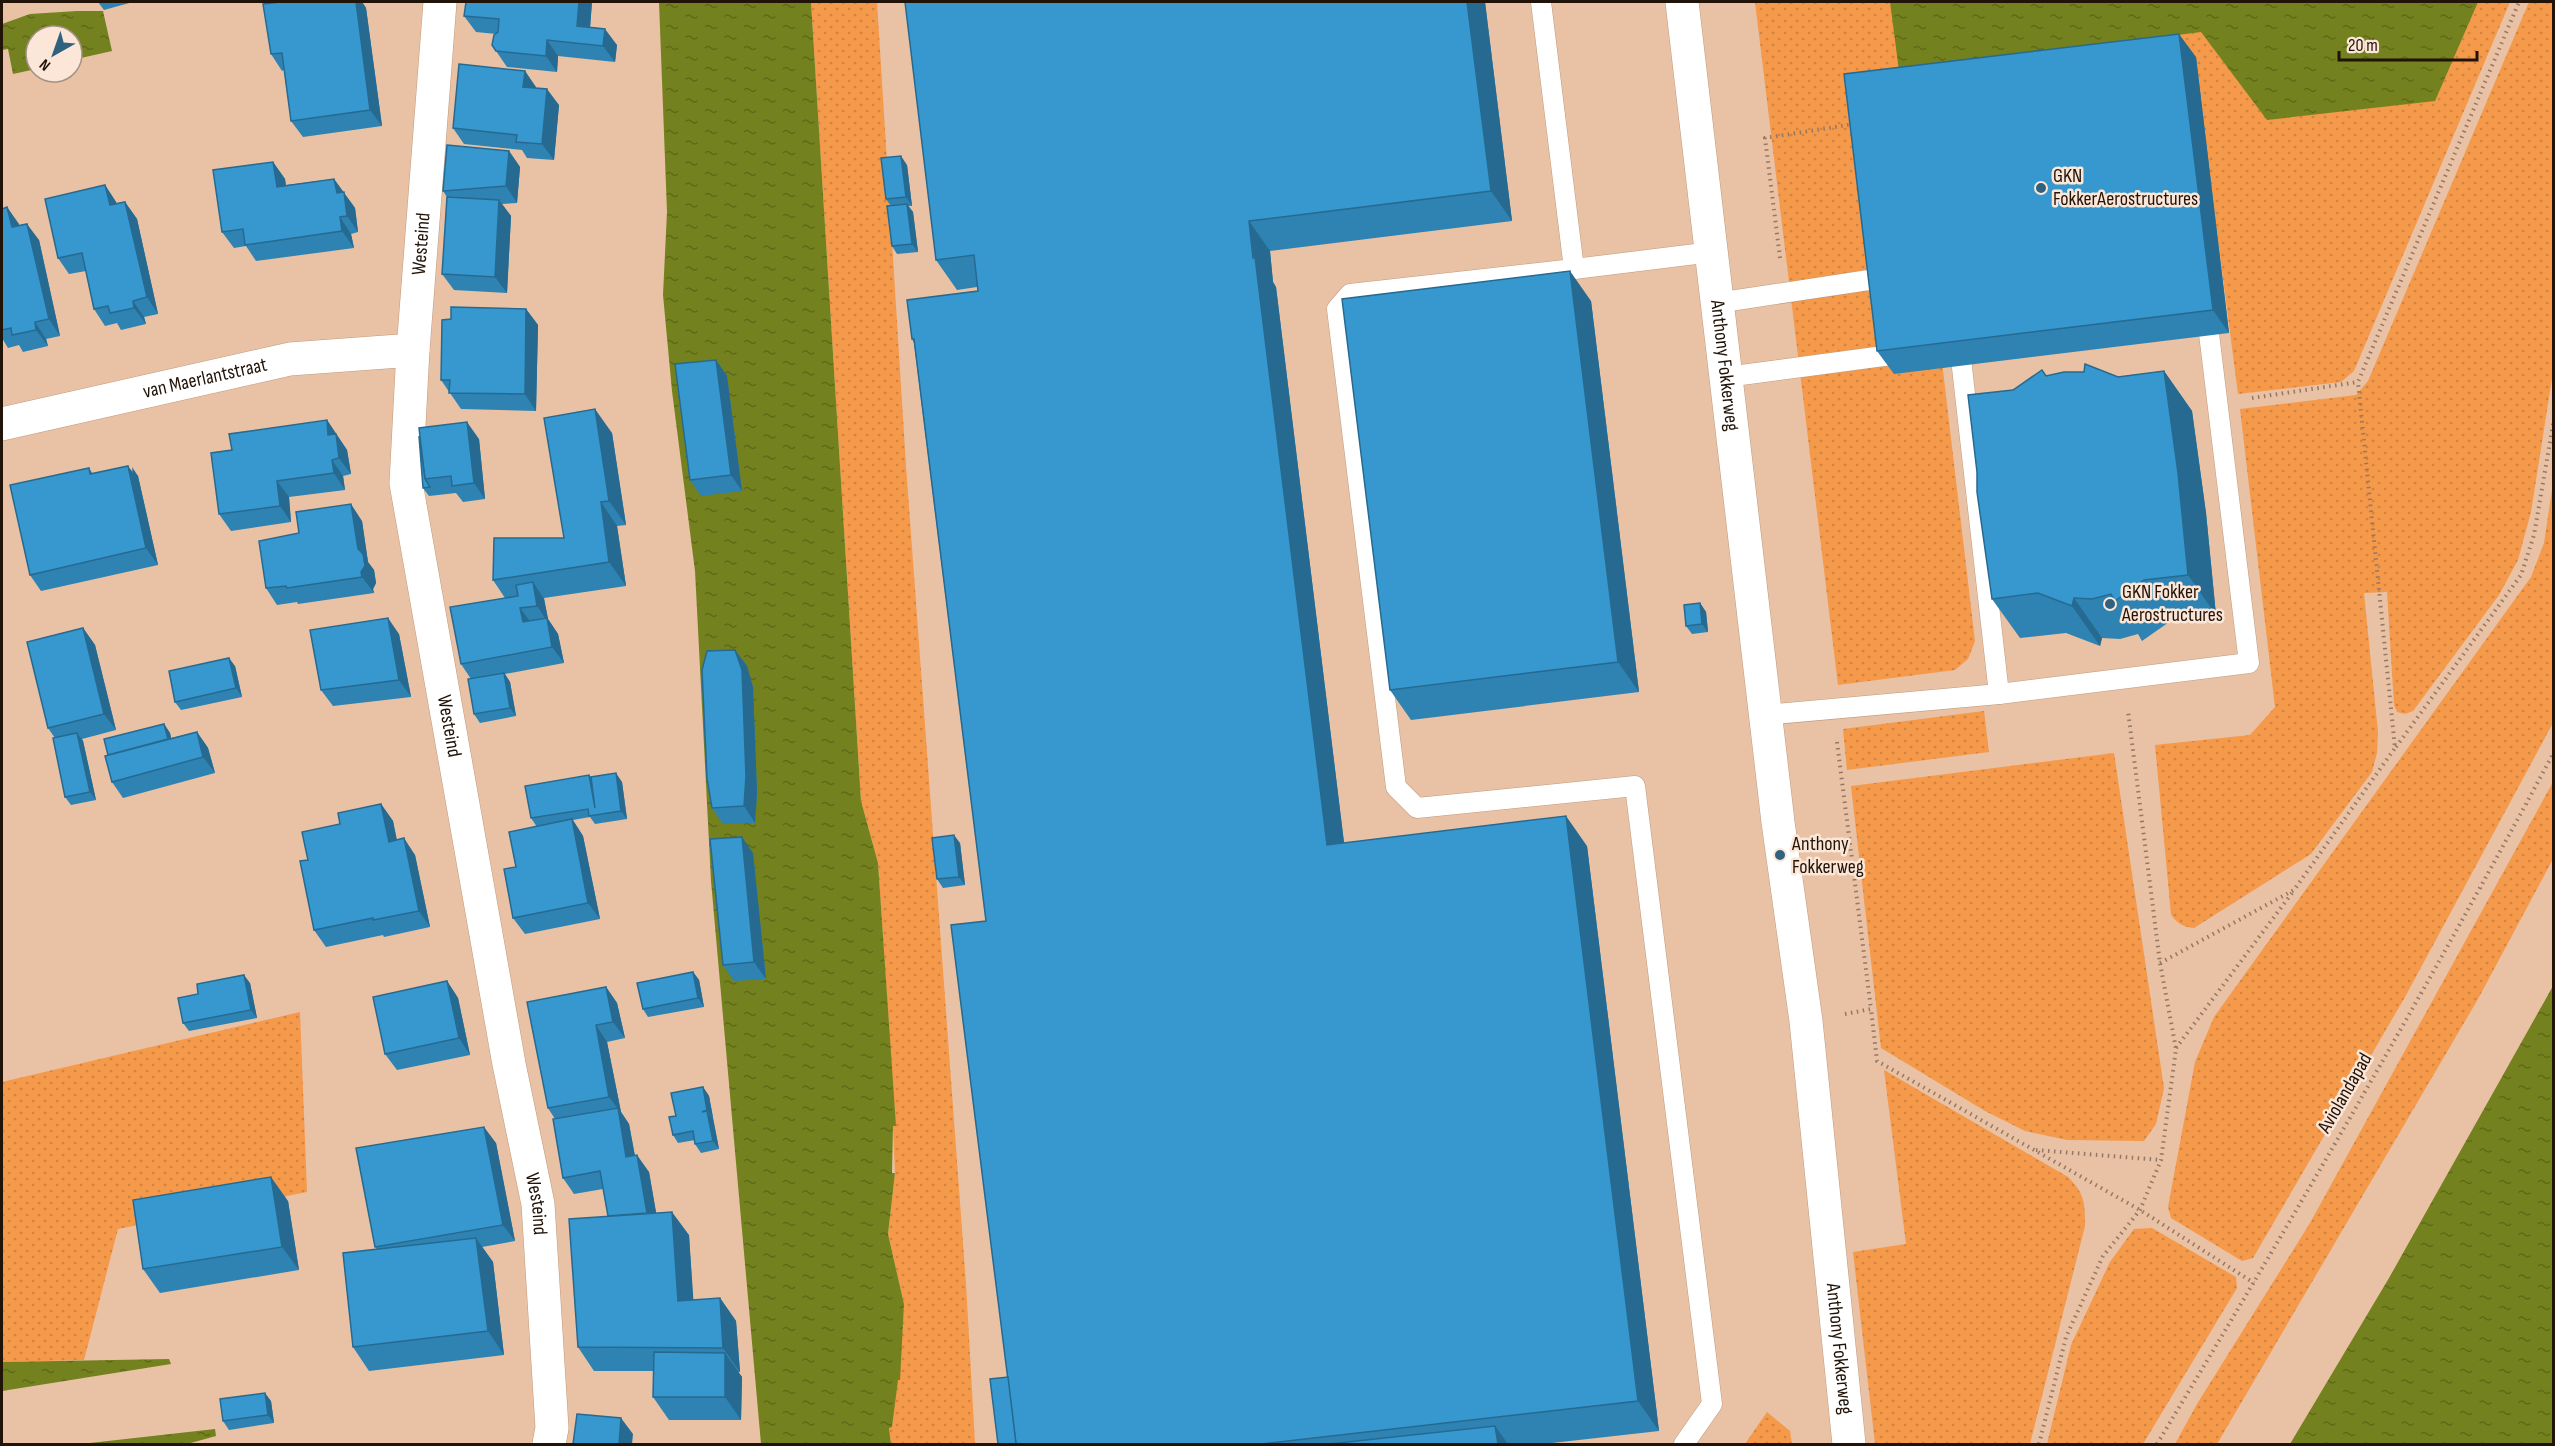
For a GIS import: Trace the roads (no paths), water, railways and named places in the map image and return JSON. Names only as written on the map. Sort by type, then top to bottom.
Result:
[{"type":"street","name":"Westeind","points":[[440,2],[413,350],[406,483],[509,1064],[538,1204],[552,1428],[549,1444]]},
{"type":"street","name":"Anthony Fokkerweg","points":[[1682,2],[1778,822],[1806,1021],[1849,1444]]},
{"type":"street","name":"van Maerlantstraat","points":[[2,424],[290,359],[413,350]]},
{"type":"lane","points":[[1541,2],[1574,269]]},
{"type":"lane","points":[[1684,1444],[1712,1404],[1635,786],[1417,808],[1396,787],[1337,309],[1350,294],[1712,252]]},
{"type":"lane","points":[[1717,303],[1882,278]]},
{"type":"lane","points":[[1766,715],[1999,694],[2249,663],[2204,285]]},
{"type":"lane","points":[[1956,317],[1999,694]]},
{"type":"lane","points":[[1726,377],[1891,355]]},
{"type":"water","points":[[659,2],[811,2],[861,801],[878,863],[896,1126],[893,1126],[892,1173],[895,1173],[888,1234],[904,1304],[900,1380],[898,1380],[892,1427],[889,1428],[891,1444],[761,1444],[711,881],[695,571],[672,391],[663,295],[667,212]]},
{"type":"water","points":[[1890,2],[2478,2],[2435,101],[2267,120],[2201,32],[1899,71]]},
{"type":"water","points":[[103,11],[112,51],[84,57],[84,24],[24,24],[24,72],[13,74],[8,49],[2,50],[2,24],[30,14]]},
{"type":"water","points":[[2553,986],[2553,1444],[2290,1444],[2389,1278]]},
{"type":"water","points":[[169,1359],[171,1364],[2,1391],[2,1362]]},
{"type":"water","points":[[215,1429],[216,1436],[187,1444],[81,1444]]},
{"type":"place","name":"GKN FokkerAerostructures","points":[[2041,188]]},
{"type":"place","name":"GKN Fokker Aerostructures","points":[[2110,604]]},
{"type":"place","name":"Anthony Fokkerweg","points":[[1780,855]]}]
